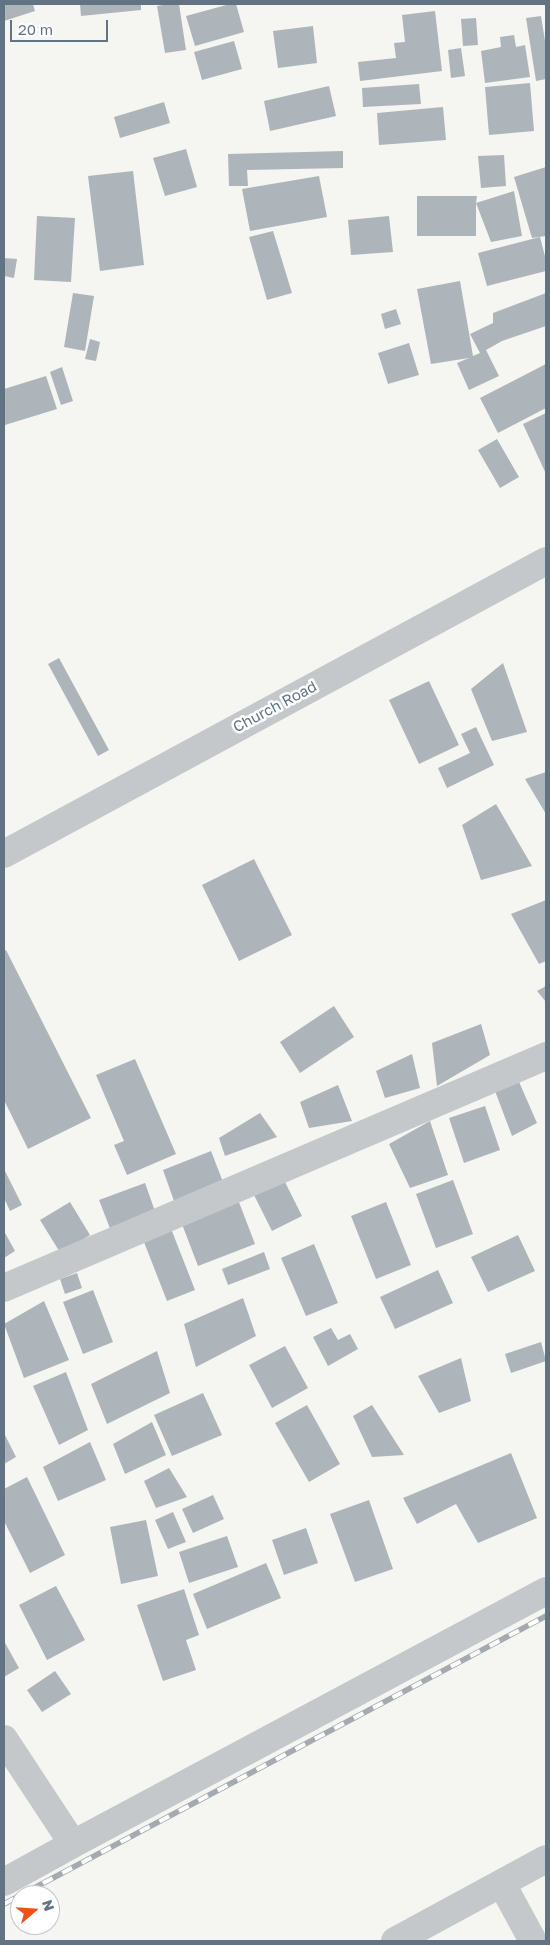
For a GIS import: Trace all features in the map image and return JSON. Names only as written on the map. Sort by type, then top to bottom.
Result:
[{"type":"street","name":"Church Road","points":[[4,854],[546,561]]},
{"type":"street","points":[[4,1288],[546,1056]]},
{"type":"street","points":[[4,1882],[546,1591]]},
{"type":"street","points":[[4,1739],[73,1844]]},
{"type":"street","points":[[396,1941],[546,1859]]},
{"type":"street","points":[[502,1884],[533,1941]]},
{"type":"building","points":[[4,4],[33,4],[35,11],[4,21]]},
{"type":"building","points":[[80,4],[141,4],[141,10],[81,16]]},
{"type":"building","points":[[179,4],[186,50],[165,53],[157,6]]},
{"type":"building","points":[[236,4],[244,32],[195,46],[186,16]]},
{"type":"building","points":[[435,11],[442,71],[360,81],[358,62],[396,58],[394,43],[405,42],[402,15]]},
{"type":"building","points":[[541,16],[546,47],[546,79],[536,81],[526,18]]},
{"type":"building","points":[[476,18],[478,45],[463,46],[461,19]]},
{"type":"building","points":[[313,26],[317,63],[278,68],[273,31]]},
{"type":"building","points":[[514,35],[516,47],[525,45],[530,77],[485,83],[481,51],[501,47],[500,37]]},
{"type":"building","points":[[234,41],[242,69],[202,80],[194,52]]},
{"type":"building","points":[[461,48],[465,76],[451,78],[448,50]]},
{"type":"building","points":[[530,83],[534,131],[489,135],[485,87]]},
{"type":"building","points":[[419,84],[421,104],[363,107],[362,88]]},
{"type":"building","points":[[329,86],[336,116],[270,131],[264,101]]},
{"type":"building","points":[[164,102],[170,123],[120,138],[114,117]]},
{"type":"building","points":[[443,107],[446,140],[379,145],[377,113]]},
{"type":"building","points":[[186,149],[197,187],[165,196],[153,158]]},
{"type":"building","points":[[343,151],[343,168],[247,170],[248,186],[229,186],[228,154]]},
{"type":"building","points":[[504,155],[506,186],[481,188],[478,156]]},
{"type":"building","points":[[546,167],[546,236],[532,238],[514,177]]},
{"type":"building","points":[[133,171],[144,265],[100,271],[88,176]]},
{"type":"building","points":[[319,176],[327,217],[250,231],[242,189]]},
{"type":"building","points":[[514,191],[522,236],[491,242],[476,203]]},
{"type":"building","points":[[417,196],[477,196],[476,236],[417,236]]},
{"type":"building","points":[[37,216],[75,218],[71,282],[34,280]]},
{"type":"building","points":[[389,216],[393,252],[351,255],[348,220]]},
{"type":"building","points":[[273,231],[292,293],[267,300],[249,237]]},
{"type":"building","points":[[540,237],[546,260],[546,271],[487,286],[478,253]]},
{"type":"building","points":[[4,258],[17,259],[14,278],[4,276]]},
{"type":"building","points":[[460,281],[473,356],[480,353],[470,334],[493,323],[493,313],[546,293],[546,326],[502,341],[486,350],[499,376],[469,390],[457,363],[469,358],[431,364],[417,289]]},
{"type":"building","points":[[73,293],[94,296],[85,351],[64,347]]},
{"type":"building","points":[[396,309],[401,324],[385,329],[381,314]]},
{"type":"building","points":[[90,339],[100,342],[96,361],[85,359]]},
{"type":"building","points":[[409,343],[419,375],[388,384],[378,353]]},
{"type":"building","points":[[546,364],[546,408],[498,433],[480,398]]},
{"type":"building","points":[[62,367],[73,401],[61,405],[50,372]]},
{"type":"building","points":[[46,376],[57,409],[5,425],[4,389]]},
{"type":"building","points":[[546,413],[546,474],[523,424]]},
{"type":"building","points":[[497,439],[519,477],[500,488],[478,450]]},
{"type":"building","points":[[59,658],[109,750],[98,756],[48,664]]},
{"type":"building","points":[[503,663],[527,732],[492,741],[471,689]]},
{"type":"building","points":[[429,681],[459,745],[419,764],[389,700]]},
{"type":"building","points":[[476,727],[494,765],[447,788],[438,768],[470,753],[461,734]]},
{"type":"building","points":[[546,772],[546,814],[525,779]]},
{"type":"building","points":[[496,804],[532,866],[481,880],[462,825]]},
{"type":"building","points":[[254,859],[292,935],[239,961],[202,885]]},
{"type":"building","points":[[546,900],[546,961],[539,964],[511,914]]},
{"type":"building","points":[[6,950],[91,1118],[28,1149],[4,1100],[4,951]]},
{"type":"building","points":[[546,986],[546,1002],[537,991]]},
{"type":"building","points":[[334,1006],[354,1037],[300,1073],[280,1042]]},
{"type":"building","points":[[481,1024],[490,1055],[437,1086],[432,1043]]},
{"type":"building","points":[[412,1054],[420,1088],[385,1098],[376,1071]]},
{"type":"building","points":[[135,1059],[176,1154],[127,1175],[114,1145],[124,1141],[96,1075]]},
{"type":"building","points":[[516,1075],[537,1123],[512,1136],[492,1083]]},
{"type":"building","points":[[338,1085],[352,1121],[309,1128],[300,1102]]},
{"type":"building","points":[[485,1106],[500,1150],[464,1163],[449,1118]]},
{"type":"building","points":[[260,1113],[277,1137],[225,1156],[219,1138]]},
{"type":"building","points":[[430,1121],[448,1175],[410,1188],[389,1144]]},
{"type":"building","points":[[211,1151],[223,1182],[174,1201],[163,1170]]},
{"type":"building","points":[[4,1169],[22,1205],[10,1211],[4,1198]]},
{"type":"building","points":[[280,1172],[302,1216],[272,1231],[250,1187]]},
{"type":"building","points":[[453,1180],[473,1234],[436,1248],[416,1194]]},
{"type":"building","points":[[145,1183],[156,1214],[111,1231],[99,1200]]},
{"type":"building","points":[[237,1197],[255,1244],[198,1266],[180,1219]]},
{"type":"building","points":[[70,1202],[90,1235],[61,1254],[40,1220]]},
{"type":"building","points":[[386,1202],[411,1265],[376,1279],[351,1216]]},
{"type":"building","points":[[170,1226],[195,1290],[167,1301],[142,1237]]},
{"type":"building","points":[[4,1231],[15,1251],[4,1258]]},
{"type":"building","points":[[518,1235],[535,1271],[488,1292],[471,1257]]},
{"type":"building","points":[[314,1244],[338,1303],[306,1316],[281,1258]]},
{"type":"building","points":[[264,1252],[270,1269],[228,1285],[222,1269]]},
{"type":"building","points":[[438,1270],[453,1303],[395,1329],[380,1297]]},
{"type":"building","points":[[77,1273],[82,1288],[65,1294],[60,1279]]},
{"type":"building","points":[[93,1290],[113,1342],[83,1354],[63,1302]]},
{"type":"building","points":[[243,1298],[256,1336],[196,1367],[184,1324]]},
{"type":"building","points":[[44,1301],[69,1360],[24,1378],[4,1324]]},
{"type":"building","points":[[331,1328],[338,1340],[350,1334],[358,1349],[328,1366],[313,1337]]},
{"type":"building","points":[[541,1342],[546,1361],[511,1373],[505,1354]]},
{"type":"building","points":[[285,1346],[308,1388],[272,1408],[249,1365]]},
{"type":"building","points":[[157,1351],[170,1393],[107,1424],[91,1384]]},
{"type":"building","points":[[461,1358],[471,1401],[439,1413],[418,1376]]},
{"type":"building","points":[[66,1372],[88,1430],[59,1445],[33,1386]]},
{"type":"building","points":[[203,1393],[222,1435],[172,1456],[154,1415]]},
{"type":"building","points":[[307,1405],[340,1464],[309,1482],[275,1423]]},
{"type":"building","points":[[372,1405],[404,1455],[372,1457],[353,1416]]},
{"type":"building","points":[[152,1422],[166,1455],[125,1474],[113,1444]]},
{"type":"building","points":[[4,1433],[16,1457],[4,1464]]},
{"type":"building","points":[[90,1442],[106,1480],[58,1501],[43,1467]]},
{"type":"building","points":[[511,1453],[537,1518],[478,1543],[456,1504],[417,1524],[403,1498]]},
{"type":"building","points":[[169,1468],[187,1497],[156,1508],[144,1481]]},
{"type":"building","points":[[27,1477],[65,1555],[30,1573],[4,1521],[4,1489]]},
{"type":"building","points":[[213,1495],[224,1519],[193,1533],[182,1509]]},
{"type":"building","points":[[369,1500],[393,1569],[355,1582],[330,1514]]},
{"type":"building","points":[[173,1512],[186,1542],[168,1549],[155,1520]]},
{"type":"building","points":[[146,1520],[158,1576],[121,1584],[110,1527]]},
{"type":"building","points":[[306,1528],[318,1563],[284,1575],[272,1540]]},
{"type":"building","points":[[227,1536],[238,1567],[189,1583],[179,1552]]},
{"type":"building","points":[[266,1563],[281,1598],[207,1629],[193,1594]]},
{"type":"building","points":[[56,1586],[85,1640],[47,1660],[19,1605]]},
{"type":"building","points":[[184,1589],[199,1635],[186,1640],[196,1670],[163,1681],[137,1605]]},
{"type":"building","points":[[4,1641],[19,1668],[4,1677]]},
{"type":"building","points":[[55,1671],[71,1694],[42,1712],[27,1690]]},
{"type":"railway","points":[[4,1904],[546,1616]]}]
